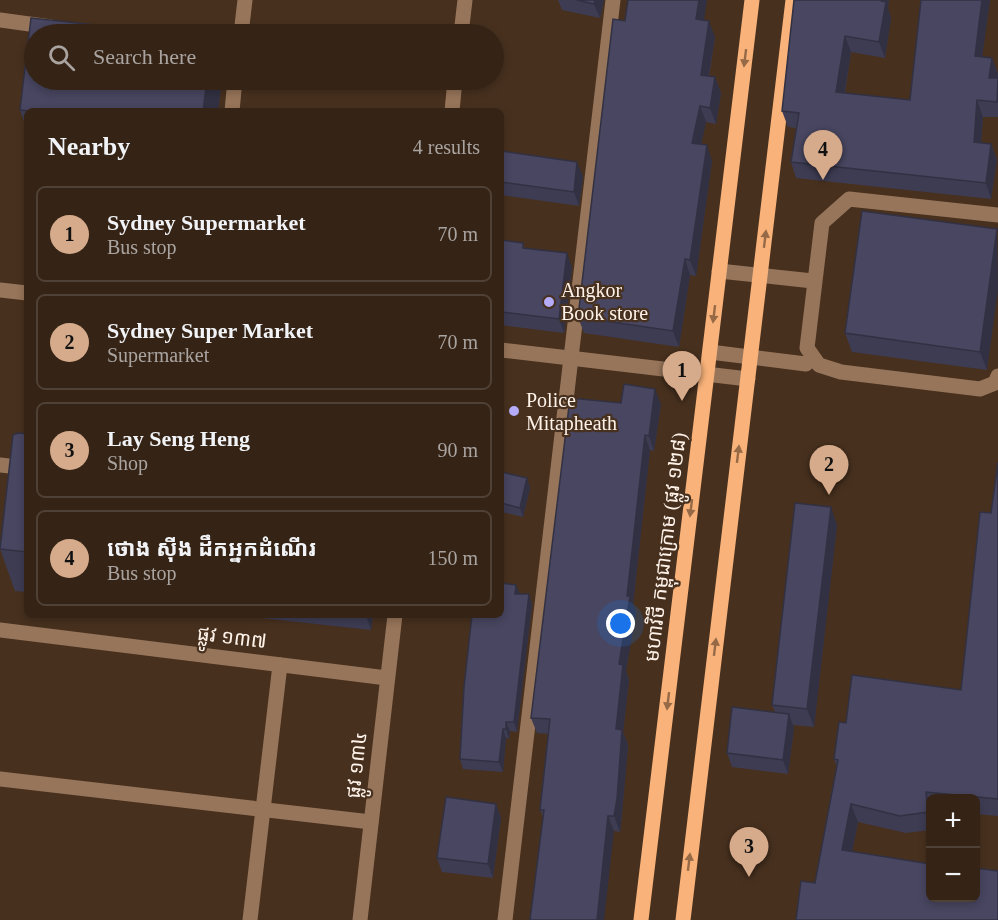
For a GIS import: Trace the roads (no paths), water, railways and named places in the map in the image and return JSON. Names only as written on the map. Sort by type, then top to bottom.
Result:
[{"type":"main road","name":"មហាវិថី កម្ពុជាក្រោម (ផ្លូវ ១២៨)","points":[[641,920],[752,0]]},
{"type":"main road","points":[[682,920],[793,0]]},
{"type":"street","points":[[242,24],[245,0]]},
{"type":"street","points":[[462,24],[465,0]]},
{"type":"street","points":[[505,920],[613,0]]},
{"type":"street","points":[[0,20],[25,24]]},
{"type":"street","points":[[232,108],[234,90]]},
{"type":"street","points":[[452,108],[455,90]]},
{"type":"street","points":[[998,215],[849,199],[822,223],[813,281],[807,348],[819,365],[841,372],[980,389],[994,383],[998,376]]},
{"type":"street","points":[[719,271],[813,281]]},
{"type":"street","points":[[0,290],[24,294]]},
{"type":"street","points":[[504,350],[748,379]]},
{"type":"street","points":[[710,352],[806,364],[812,358]]},
{"type":"street","points":[[0,465],[24,468]]},
{"type":"street","name":"ផ្លូវ ១៣៤","points":[[360,920],[394,618]]},
{"type":"street","name":"ផ្លូវ ១៣៧","points":[[0,630],[387,678]]},
{"type":"street","points":[[250,920],[280,665]]},
{"type":"street","points":[[0,779],[371,822]]},
{"type":"place","name":"ថោង ស៊ីង ដឹកអ្នកដំណើរ","points":[[823,180]]},
{"type":"place","name":"Angkor Book store","points":[[549,302]]},
{"type":"place","name":"Sydney Supermarket","points":[[682,401]]},
{"type":"place","name":"Police Mitapheath","points":[[514,411]]},
{"type":"place","name":"Sydney Super Market","points":[[829,495]]},
{"type":"place","name":"Lay Seng Heng","points":[[749,877]]}]
